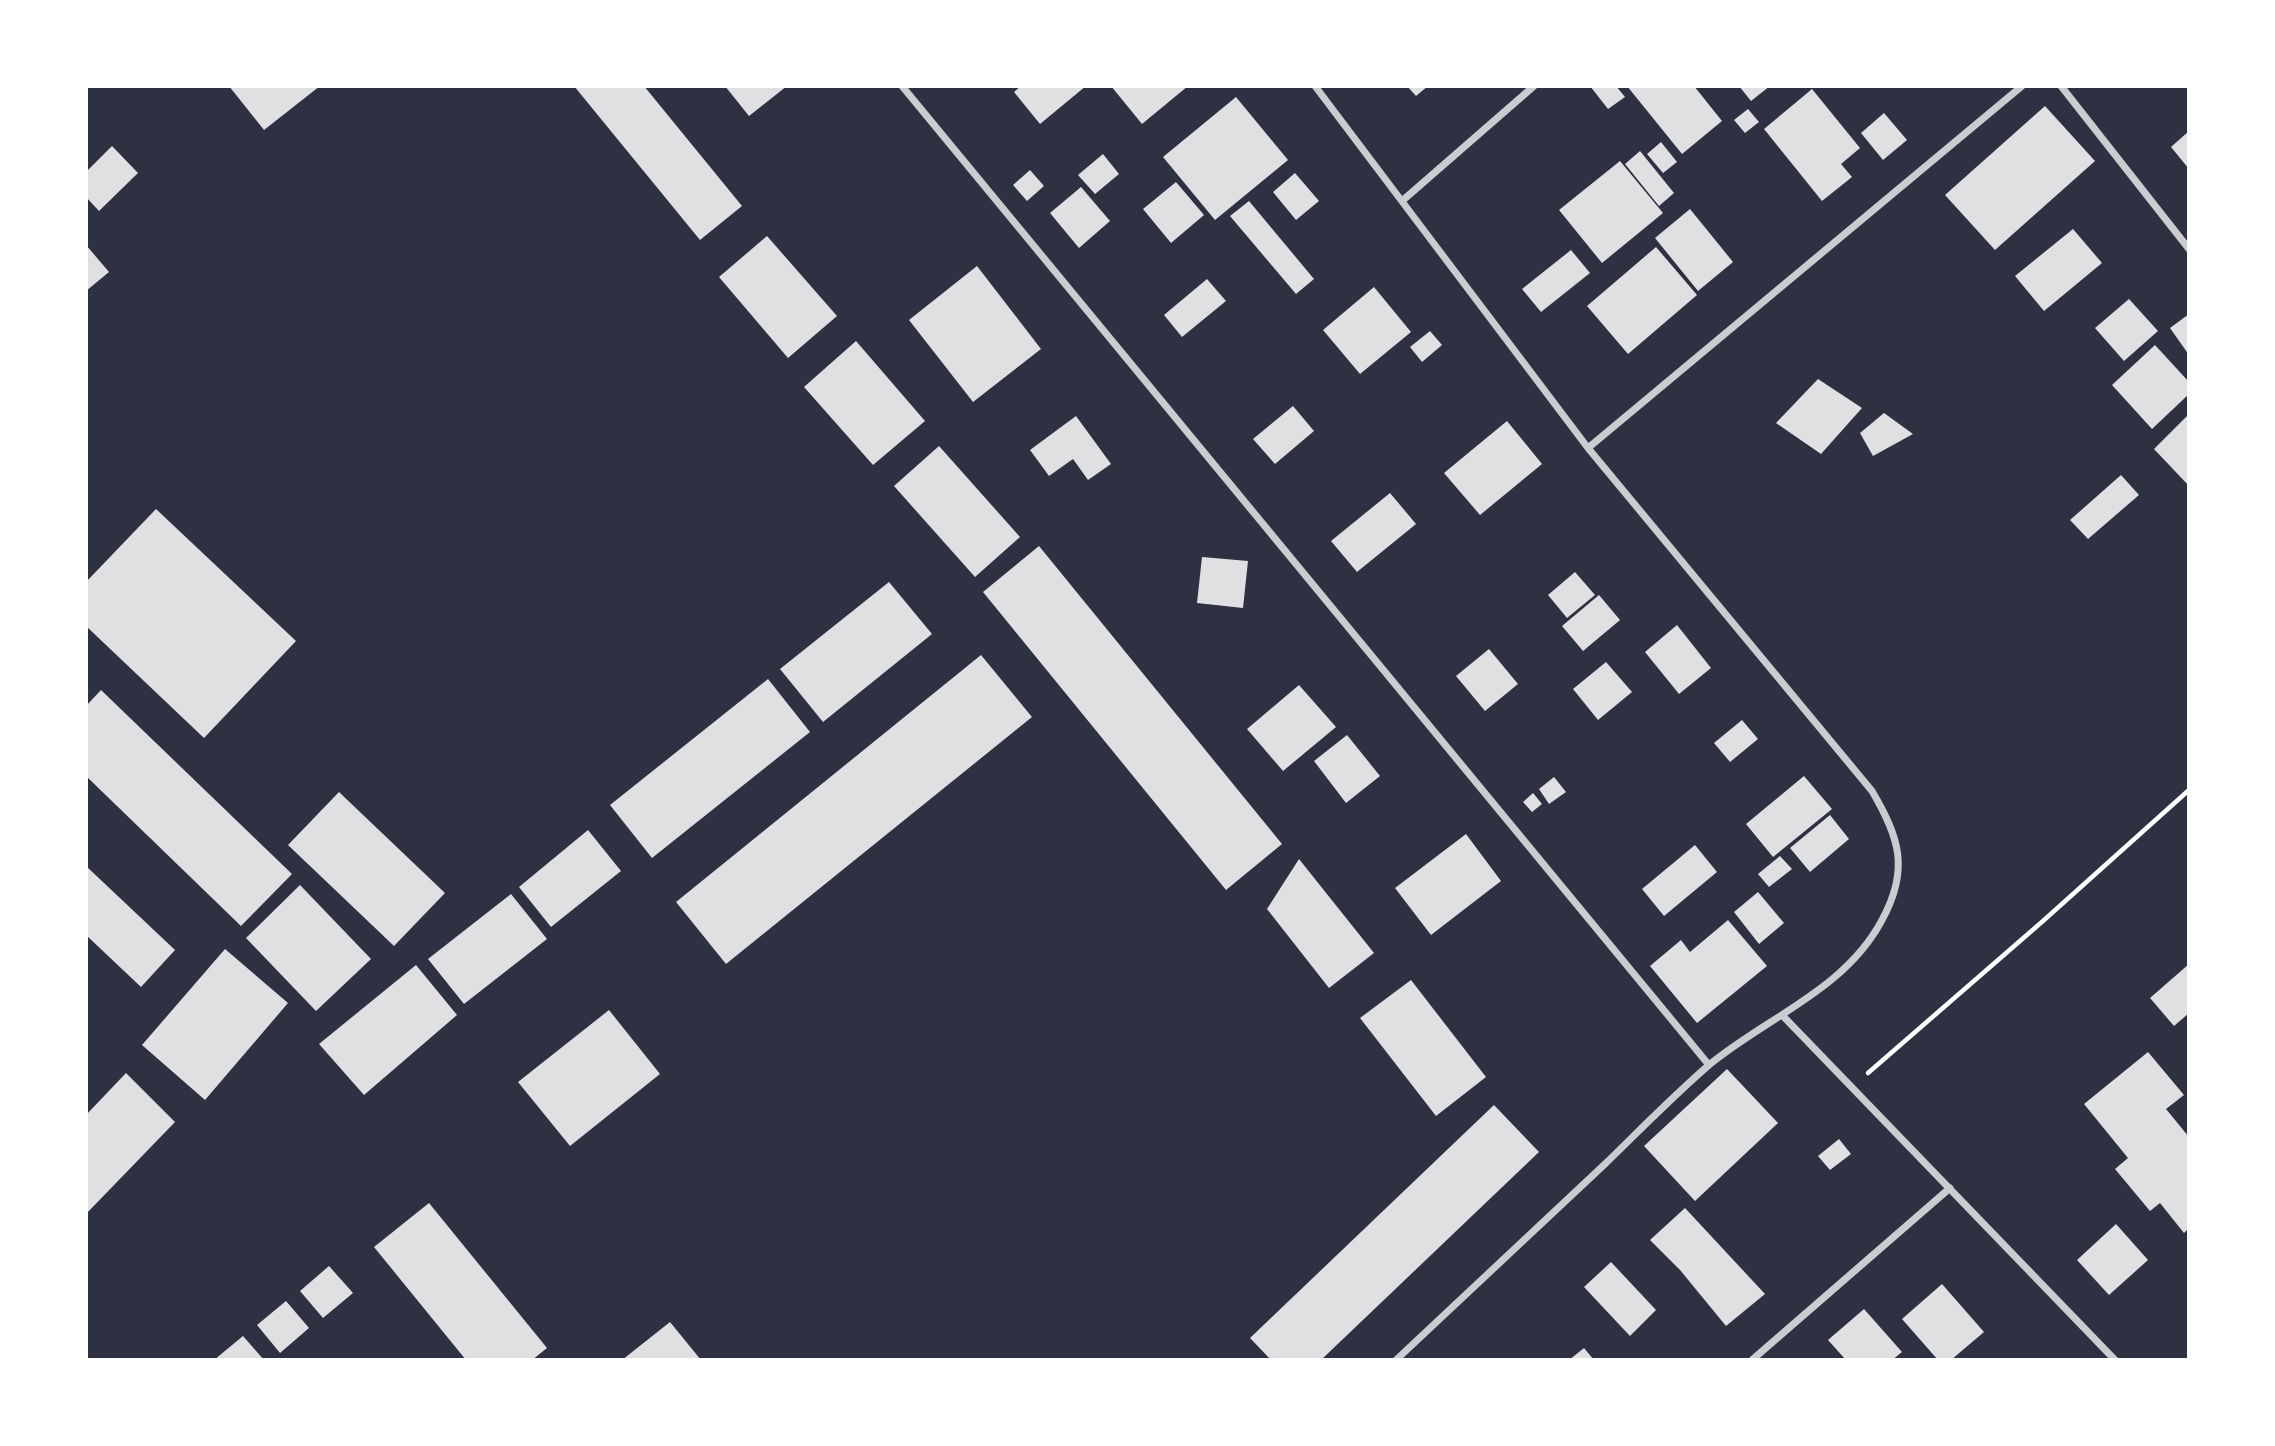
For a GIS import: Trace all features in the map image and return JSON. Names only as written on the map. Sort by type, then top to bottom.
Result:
[{"type":"street","points":[[902,86],[1709,1065]]},
{"type":"street","points":[[1315,86],[1588,448],[1872,791],[1888,818],[1898,846],[1898,876],[1890,904],[1865,947],[1833,979],[1709,1065],[1396,1360]]},
{"type":"street","points":[[1402,201],[1534,86]]},
{"type":"street","points":[[1588,448],[2022,86]]},
{"type":"street","points":[[2061,86],[2189,249]]},
{"type":"street","points":[[1782,1016],[2112,1359]]},
{"type":"street","points":[[1752,1360],[1950,1188]]},
{"type":"path","points":[[1852,1087],[2189,790]]},
{"type":"building","points":[[229,86],[320,86],[264,130]]},
{"type":"building","points":[[574,86],[644,86],[742,206],[700,240]]},
{"type":"building","points":[[725,86],[787,86],[749,116]]},
{"type":"building","points":[[1021,86],[1086,86],[1040,124],[1014,92]]},
{"type":"building","points":[[1111,86],[1188,86],[1142,124]]},
{"type":"building","points":[[1407,86],[1428,86],[1416,96]]},
{"type":"building","points":[[1590,86],[1616,86],[1625,97],[1608,109]]},
{"type":"building","points":[[1627,86],[1694,86],[1722,121],[1682,154]]},
{"type":"building","points":[[1739,86],[1770,86],[1751,101]]},
{"type":"building","points":[[1812,89],[1860,148],[1841,164],[1852,177],[1822,201],[1764,129]]},
{"type":"building","points":[[1236,97],[1288,160],[1215,220],[1163,157]]},
{"type":"building","points":[[2045,106],[2095,161],[1995,250],[1945,195]]},
{"type":"building","points":[[1748,109],[1759,122],[1745,133],[1734,120]]},
{"type":"building","points":[[1884,113],[1907,140],[1883,160],[1861,133]]},
{"type":"building","points":[[2189,131],[2189,169],[2171,147]]},
{"type":"building","points":[[1661,142],[1677,162],[1663,173],[1647,154]]},
{"type":"building","points":[[112,146],[138,173],[99,211],[86,197],[86,172]]},
{"type":"building","points":[[1640,151],[1674,193],[1659,206],[1625,164]]},
{"type":"building","points":[[1103,154],[1119,174],[1095,194],[1078,175]]},
{"type":"building","points":[[1620,161],[1663,213],[1602,263],[1559,210]]},
{"type":"building","points":[[1030,170],[1044,186],[1027,201],[1013,185]]},
{"type":"building","points":[[1295,173],[1319,201],[1296,220],[1273,192]]},
{"type":"building","points":[[1176,182],[1204,215],[1171,243],[1143,209]]},
{"type":"building","points":[[1081,187],[1110,221],[1079,248],[1050,213]]},
{"type":"building","points":[[1249,201],[1314,279],[1296,294],[1230,216]]},
{"type":"building","points":[[1690,209],[1733,262],[1698,291],[1655,238]]},
{"type":"building","points":[[2073,229],[2102,263],[2044,311],[2015,276]]},
{"type":"building","points":[[767,236],[837,316],[788,358],[719,277]]},
{"type":"building","points":[[86,245],[109,272],[86,291]]},
{"type":"building","points":[[1656,247],[1697,295],[1628,354],[1587,306]]},
{"type":"building","points":[[1571,250],[1590,273],[1541,312],[1522,289]]},
{"type":"building","points":[[977,266],[1041,349],[973,402],[909,320]]},
{"type":"building","points":[[1207,279],[1226,301],[1182,337],[1164,315]]},
{"type":"building","points":[[1374,287],[1411,332],[1360,374],[1323,330]]},
{"type":"building","points":[[2129,299],[2158,331],[2124,361],[2095,328]]},
{"type":"building","points":[[2189,314],[2189,355],[2170,328]]},
{"type":"building","points":[[1430,331],[1442,345],[1422,362],[1410,347]]},
{"type":"building","points":[[856,341],[925,421],[873,465],[804,387]]},
{"type":"building","points":[[2155,345],[2189,382],[2189,394],[2152,429],[2112,385]]},
{"type":"building","points":[[1818,379],[1862,408],[1821,454],[1776,423]]},
{"type":"building","points":[[1293,406],[1314,431],[1275,464],[1253,439]]},
{"type":"building","points":[[1884,413],[1913,434],[1873,456],[1860,433]]},
{"type":"building","points":[[2189,414],[2189,486],[2154,449]]},
{"type":"building","points":[[1076,416],[1111,464],[1088,480],[1073,459],[1049,476],[1030,450]]},
{"type":"building","points":[[1507,421],[1542,464],[1480,515],[1444,473]]},
{"type":"building","points":[[939,446],[1020,537],[975,577],[894,486]]},
{"type":"building","points":[[2121,475],[2139,495],[2088,539],[2070,520]]},
{"type":"building","points":[[1390,493],[1416,524],[1357,572],[1331,541]]},
{"type":"building","points":[[156,509],[296,641],[204,738],[86,626],[86,582]]},
{"type":"building","points":[[1039,546],[1282,844],[1226,890],[983,592]]},
{"type":"building","points":[[1202,557],[1248,561],[1243,608],[1197,603]]},
{"type":"building","points":[[1575,572],[1595,595],[1567,618],[1548,595]]},
{"type":"building","points":[[889,582],[932,634],[823,722],[780,669]]},
{"type":"building","points":[[1599,595],[1620,620],[1583,651],[1562,626]]},
{"type":"building","points":[[1677,625],[1711,668],[1679,694],[1645,652]]},
{"type":"building","points":[[1489,649],[1518,684],[1485,711],[1456,676]]},
{"type":"building","points":[[981,655],[1032,717],[726,964],[676,902]]},
{"type":"building","points":[[1606,662],[1632,692],[1598,720],[1573,689]]},
{"type":"building","points":[[768,679],[810,732],[652,858],[610,805]]},
{"type":"building","points":[[1299,685],[1336,727],[1283,771],[1247,729]]},
{"type":"building","points":[[101,690],[292,874],[241,926],[86,776],[86,706]]},
{"type":"building","points":[[1742,720],[1758,739],[1730,762],[1714,743]]},
{"type":"building","points":[[1347,735],[1380,776],[1346,803],[1314,761]]},
{"type":"building","points":[[1804,776],[1832,809],[1773,857],[1746,824]]},
{"type":"building","points":[[1554,777],[1566,792],[1549,804],[1539,789]]},
{"type":"building","points":[[339,792],[445,893],[394,946],[288,845]]},
{"type":"building","points":[[1533,793],[1542,804],[1532,812],[1523,802]]},
{"type":"building","points":[[1830,815],[1849,839],[1810,872],[1790,848]]},
{"type":"building","points":[[588,830],[621,871],[551,927],[519,887]]},
{"type":"building","points":[[1466,834],[1501,881],[1431,935],[1395,888]]},
{"type":"building","points":[[1695,845],[1717,872],[1664,916],[1642,889]]},
{"type":"building","points":[[1780,856],[1792,869],[1769,887],[1758,874]]},
{"type":"building","points":[[1299,859],[1374,953],[1329,988],[1267,909]]},
{"type":"building","points":[[86,866],[175,950],[141,987],[86,935]]},
{"type":"building","points":[[300,885],[371,959],[316,1011],[246,938]]},
{"type":"building","points":[[1758,892],[1784,923],[1759,944],[1734,912]]},
{"type":"building","points":[[511,894],[547,939],[464,1004],[428,959]]},
{"type":"building","points":[[1728,920],[1767,966],[1697,1023],[1650,966],[1681,940],[1690,952]]},
{"type":"building","points":[[225,949],[288,1003],[205,1100],[142,1045]]},
{"type":"building","points":[[2189,964],[2189,1013],[2174,1026],[2150,998]]},
{"type":"building","points":[[416,965],[457,1015],[364,1095],[319,1044]]},
{"type":"building","points":[[1411,980],[1486,1077],[1436,1116],[1360,1018]]},
{"type":"building","points":[[609,1010],[660,1074],[570,1146],[518,1082]]},
{"type":"building","points":[[2148,1052],[2184,1095],[2166,1109],[2189,1137],[2189,1228],[2184,1233],[2160,1203],[2150,1211],[2115,1169],[2128,1158],[2084,1104]]},
{"type":"building","points":[[1727,1069],[1778,1123],[1695,1201],[1644,1146]]},
{"type":"building","points":[[126,1073],[175,1122],[86,1214],[86,1115]]},
{"type":"building","points":[[1494,1105],[1539,1152],[1321,1360],[1271,1360],[1250,1338]]},
{"type":"building","points":[[1839,1139],[1851,1154],[1830,1170],[1818,1156]]},
{"type":"building","points":[[429,1203],[547,1348],[532,1360],[466,1360],[374,1247]]},
{"type":"building","points":[[1685,1208],[1765,1294],[1726,1326],[1680,1270],[1650,1240]]},
{"type":"building","points":[[2116,1224],[2148,1260],[2109,1295],[2077,1260]]},
{"type":"building","points":[[1611,1262],[1656,1310],[1630,1336],[1584,1287]]},
{"type":"building","points":[[329,1266],[353,1293],[323,1318],[300,1291]]},
{"type":"building","points":[[1942,1284],[1984,1332],[1951,1360],[1938,1360],[1902,1319]]},
{"type":"building","points":[[286,1301],[309,1328],[280,1353],[257,1325]]},
{"type":"building","points":[[1864,1309],[1902,1352],[1892,1360],[1846,1360],[1828,1340]]},
{"type":"building","points":[[670,1322],[701,1360],[622,1360]]},
{"type":"building","points":[[243,1336],[264,1360],[214,1360]]},
{"type":"building","points":[[1584,1348],[1594,1360],[1569,1360]]}]
